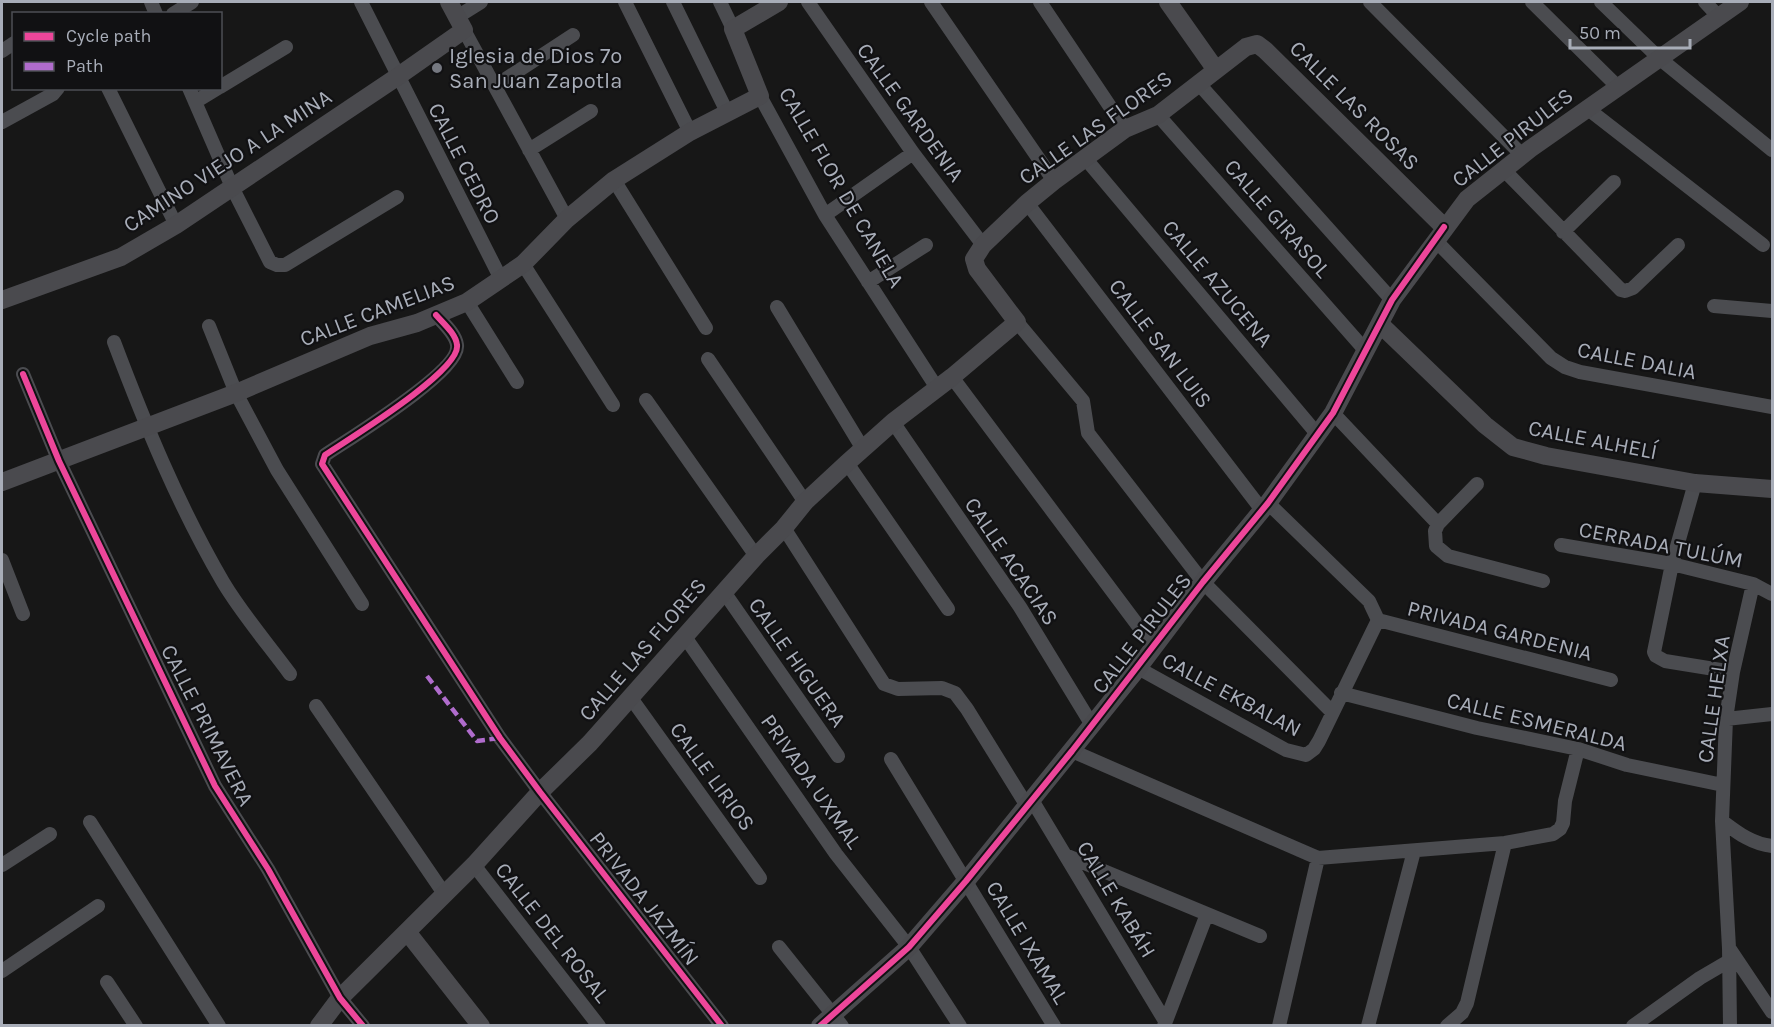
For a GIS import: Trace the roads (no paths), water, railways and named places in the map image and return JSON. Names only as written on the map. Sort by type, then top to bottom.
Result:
[{"type":"street","points":[[176,12],[192,2]]},
{"type":"street","name":"CALLE CEDRO","points":[[361,2],[501,279]]},
{"type":"street","points":[[481,2],[457,16],[567,219]]},
{"type":"street","points":[[625,2],[690,132]]},
{"type":"street","points":[[674,2],[728,114]]},
{"type":"street","name":"CALLE FLOR DE CANELA","points":[[720,2],[760,96],[825,215],[868,282],[1154,647]]},
{"type":"street","points":[[733,28],[779,2]]},
{"type":"street","name":"CALLE GARDENIA","points":[[808,2],[913,153],[983,245]]},
{"type":"street","points":[[931,2],[1054,181]]},
{"type":"street","points":[[1040,2],[1125,129]]},
{"type":"street","points":[[1168,2],[1216,70]]},
{"type":"street","points":[[1370,2],[1522,155]]},
{"type":"street","points":[[1532,2],[1618,87]]},
{"type":"street","points":[[1600,2],[1659,58],[1773,150]]},
{"type":"street","points":[[1705,2],[1718,16]]},
{"type":"street","name":"CALLE PIRULES","points":[[820,1026],[838,1020],[909,947],[1030,803],[1138,669],[1318,435],[1333,413],[1392,300],[1467,199],[1522,155],[1740,2]]},
{"type":"street","name":"CAMINO VIEJO A LA MINA","points":[[2,300],[121,257],[176,225],[398,77],[457,16]]},
{"type":"street","points":[[495,86],[573,35]]},
{"type":"street","name":"CALLE LAS FLORES","points":[[319,1026],[340,998],[408,933],[540,792],[591,743],[805,502],[893,422],[1017,322],[974,264],[974,259],[983,245],[1027,202],[1085,158],[1125,129],[1158,115],[1245,47],[1257,44]]},
{"type":"street","name":"CALLE LAS ROSAS","points":[[1257,44],[1440,234]]},
{"type":"street","points":[[222,86],[286,47]]},
{"type":"street","points":[[1199,84],[1392,300]]},
{"type":"street","points":[[2,122],[56,90]]},
{"type":"street","points":[[109,90],[176,225]]},
{"type":"street","points":[[190,90],[232,187],[270,262],[285,265],[397,197]]},
{"type":"street","points":[[195,102],[216,90]]},
{"type":"street","name":"CALLE CAMELIAS","points":[[2,482],[236,393],[370,336],[417,323],[467,302],[523,264],[567,219],[615,180],[690,132],[760,96]]},
{"type":"street","points":[[1588,109],[1763,245]]},
{"type":"street","points":[[530,150],[591,111]]},
{"type":"street","name":"CALLE GIRASOL","points":[[1158,115],[1365,350]]},
{"type":"street","points":[[825,215],[913,153]]},
{"type":"street","name":"CALLE AZUCENA","points":[[1085,158],[1318,435]]},
{"type":"street","points":[[1504,170],[1618,288],[1625,291],[1633,288],[1678,245]]},
{"type":"street","points":[[615,180],[706,328]]},
{"type":"street","points":[[1563,232],[1614,182]]},
{"type":"street","name":"CALLE SAN LUIS","points":[[1027,202],[1265,506]]},
{"type":"street","name":"CALLE DALIA","points":[[1440,234],[1551,358],[1565,368],[1773,407]]},
{"type":"street","points":[[868,282],[926,245]]},
{"type":"street","points":[[523,264],[613,405]]},
{"type":"street","points":[[467,302],[517,381]]},
{"type":"street","points":[[1714,306],[1773,311]]},
{"type":"street","points":[[777,307],[863,449]]},
{"type":"street","name":"PRIVADA JAZMÍN","points":[[436,315],[453,336],[457,345],[450,363],[402,405],[325,455],[322,464],[500,738],[722,1026]]},
{"type":"street","points":[[1017,322],[1083,401],[1086,431],[1203,582],[1332,712],[1378,620],[1369,601],[1265,506]]},
{"type":"street","name":"CALLE ALHELÍ","points":[[1380,324],[1485,425],[1513,447],[1546,456],[1695,483],[1773,489]]},
{"type":"street","points":[[209,327],[236,393],[277,470],[362,604]]},
{"type":"street","points":[[114,342],[146,426],[191,524],[224,584],[290,674]]},
{"type":"street","points":[[708,359],[805,502]]},
{"type":"street","name":"CALLE PRIMAVERA","points":[[23,374],[59,461],[215,786],[267,869],[340,998],[363,1026]]},
{"type":"street","points":[[646,400],[756,556]]},
{"type":"street","points":[[1333,413],[1438,524]]},
{"type":"street","name":"CALLE ACACIAS","points":[[893,422],[1020,607],[1092,725]]},
{"type":"street","points":[[847,463],[948,609]]},
{"type":"street","points":[[1695,483],[1672,564],[1654,647],[1656,656],[1665,661],[1733,672]]},
{"type":"street","points":[[1477,484],[1438,524],[1434,540],[1436,546],[1448,556],[1544,580]]},
{"type":"street","name":"CALLE KABÁH","points":[[784,528],[884,684],[898,689],[942,688],[955,693],[1065,855],[1164,1023]]},
{"type":"street","name":"CERRADA TULÚM","points":[[1561,545],[1672,564],[1754,584],[1773,594]]},
{"type":"street","points":[[2,561],[5,578],[23,614]]},
{"type":"street","name":"CALLE HELXA","points":[[1730,1026],[1722,821],[1726,719],[1733,672],[1754,584]]},
{"type":"street","name":"CALLE HIGUERA","points":[[724,592],[838,756]]},
{"type":"street","name":"PRIVADA GARDENIA","points":[[1378,620],[1611,680]]},
{"type":"street","name":"PRIVADA UXMAL","points":[[684,637],[774,762],[836,854],[909,947],[960,1026]]},
{"type":"street","name":"CALLE EKBALAN","points":[[1138,669],[1286,750],[1306,755],[1314,749],[1332,712]]},
{"type":"street","name":"CALLE ESMERALDA","points":[[1341,693],[1477,728],[1578,749],[1627,765],[1723,785]]},
{"type":"street","name":"CALLE LIRIOS","points":[[631,698],[760,878]]},
{"type":"street","points":[[316,706],[445,894]]},
{"type":"street","points":[[1726,719],[1773,714]]},
{"type":"street","points":[[1072,751],[1318,858],[1505,843],[1553,834],[1560,829],[1563,823],[1565,801],[1578,749]]},
{"type":"street","name":"CALLE IXAMAL","points":[[891,759],[1054,1026]]},
{"type":"street","points":[[1722,821],[1742,836],[1762,845],[1773,846]]},
{"type":"street","points":[[90,822],[219,1026]]},
{"type":"street","points":[[2,865],[50,834]]},
{"type":"street","points":[[1447,1026],[1462,1013],[1467,1003],[1505,843]]},
{"type":"street","points":[[1368,1026],[1414,851]]},
{"type":"street","points":[[1065,855],[1260,936]]},
{"type":"street","points":[[1279,1026],[1318,858]]},
{"type":"street","name":"CALLE DEL ROSAL","points":[[474,865],[599,1026]]},
{"type":"street","points":[[2,971],[98,906]]},
{"type":"street","points":[[1164,1023],[1208,914]]},
{"type":"street","points":[[408,933],[482,1026]]},
{"type":"street","points":[[779,947],[838,1020]]},
{"type":"street","points":[[1633,1026],[1729,955],[1773,1012]]},
{"type":"street","points":[[107,982],[136,1026]]},
{"type":"place","name":"Iglesia de Dios 7o San Juan Zapotla","points":[[437,68]]}]
